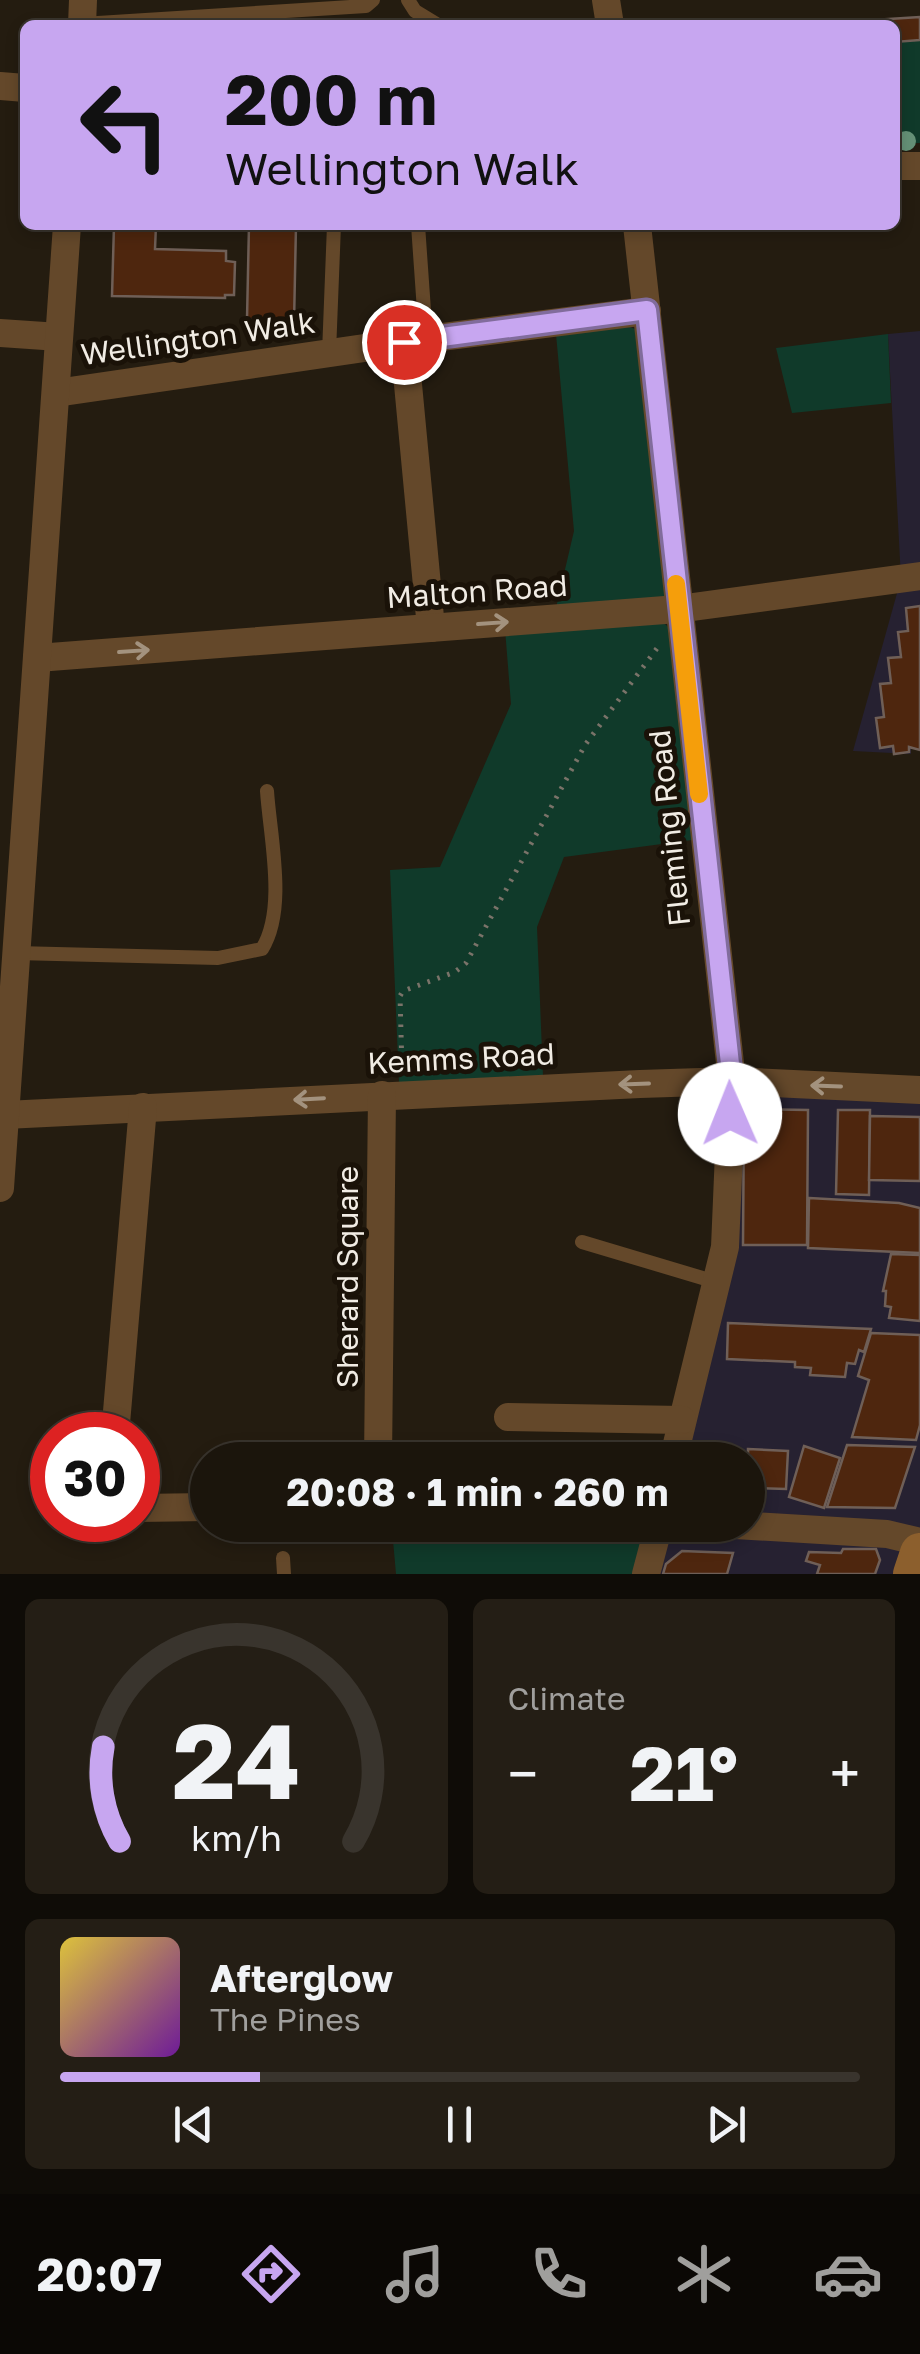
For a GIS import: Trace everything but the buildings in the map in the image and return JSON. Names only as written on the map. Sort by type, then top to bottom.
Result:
[{"type":"main road","points":[[912,1574],[920,1553]]},
{"type":"street","points":[[0,1188],[16,953],[13,808],[36,658],[68,230]]},
{"type":"street","name":"Fleming Road","points":[[638,230],[732,1082],[725,1247],[678,1442]]},
{"type":"street","name":"Wellington Walk","points":[[56,393],[647,310]]},
{"type":"street","points":[[0,333],[59,337]]},
{"type":"street","points":[[415,340],[431,628]]},
{"type":"street","name":"Malton Road","points":[[36,658],[678,609],[920,576]]},
{"type":"street","name":"Kemms Road","points":[[3,1134],[142,1107],[382,1095],[732,1082],[920,1090]]},
{"type":"street","name":"Sherard Square","points":[[378,1442],[382,1095]]},
{"type":"street","points":[[117,1412],[142,1107]]},
{"type":"street","points":[[508,1417],[682,1420]]},
{"type":"street","points":[[160,1508],[190,1507]]},
{"type":"street","points":[[765,1527],[886,1534],[920,1542]]},
{"type":"street","points":[[646,1574],[654,1542]]},
{"type":"lane","points":[[145,20],[366,6],[374,0]]},
{"type":"lane","points":[[408,0],[415,11],[430,20]]},
{"type":"lane","points":[[329,353],[334,230]]},
{"type":"lane","points":[[415,340],[418,230]]},
{"type":"lane","points":[[16,953],[218,958],[262,949],[272,934],[276,911],[267,791]]},
{"type":"lane","points":[[582,1242],[716,1282]]},
{"type":"lane","points":[[283,1558],[284,1574]]},
{"type":"path","points":[[382,1095],[402,1084],[403,991],[455,972],[466,963],[584,745],[670,633],[678,609]]},
{"type":"shaded area","points":[[920,331],[920,751],[853,751],[901,579],[888,334]]},
{"type":"shaded area","points":[[732,1081],[920,1090],[920,1574],[646,1574],[654,1542],[765,1542],[765,1442],[677,1442],[725,1247]]},
{"type":"green space","points":[[920,40],[920,143],[900,144],[900,42]]},
{"type":"green space","points":[[635,329],[664,597],[556,608],[574,531],[556,334]]},
{"type":"green space","points":[[888,334],[891,403],[792,413],[776,348]]},
{"type":"green space","points":[[664,623],[668,627],[692,840],[564,857],[537,927],[543,1076],[399,1083],[390,870],[440,867],[511,704],[505,629]]},
{"type":"green space","points":[[393,1542],[641,1542],[634,1574],[396,1574]]},
{"type":"slow traffic","points":[[676,584],[699,794]]},
{"type":"route","points":[[404,342],[647,310],[732,1082],[730,1114]]}]
